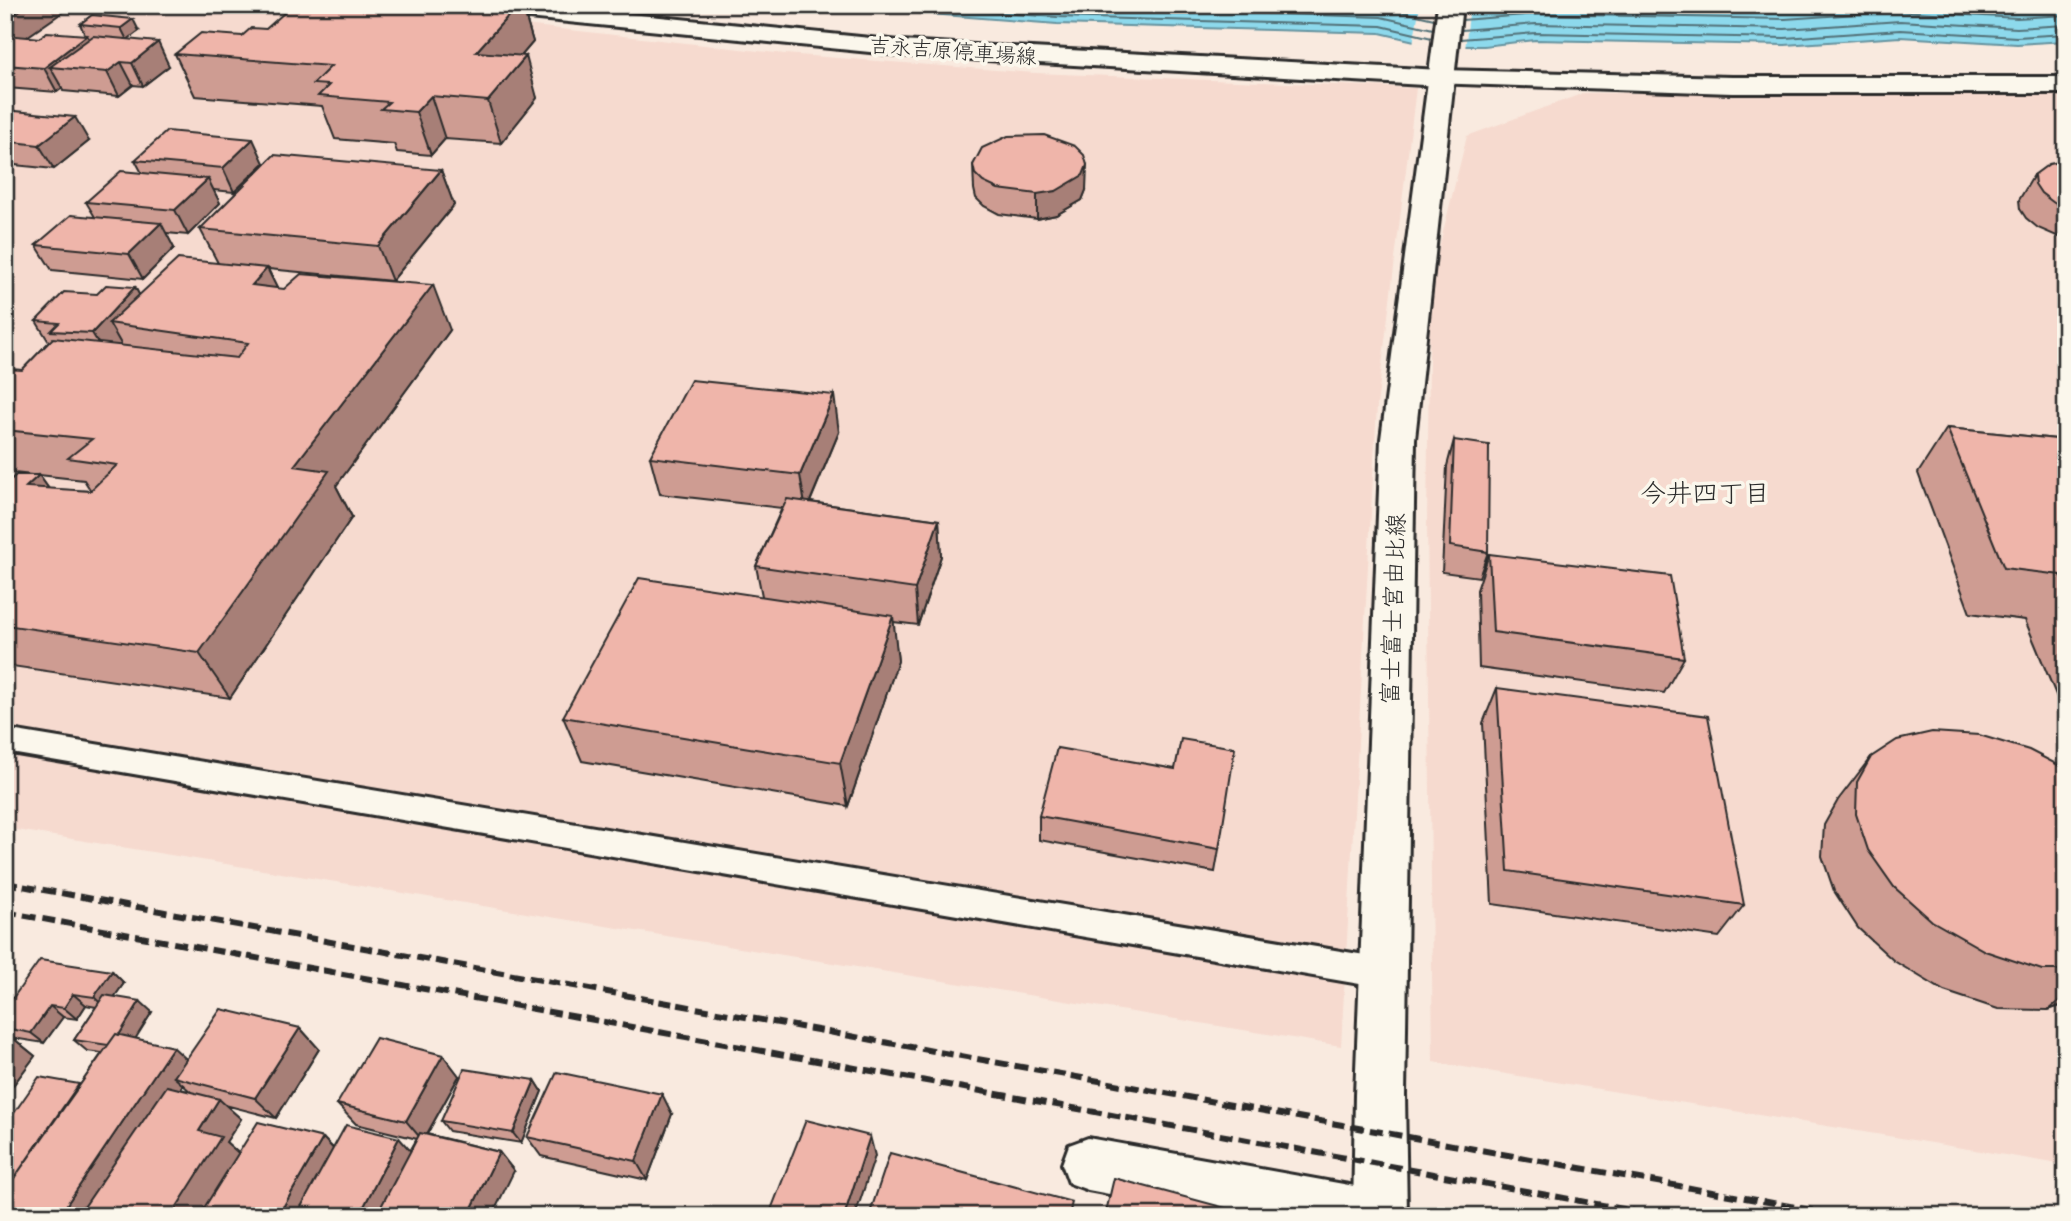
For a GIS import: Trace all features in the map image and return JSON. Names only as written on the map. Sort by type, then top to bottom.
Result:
[{"type":"main road","name":"吉永吉原停車場線","points":[[468,5],[970,54],[1732,85],[2066,85]]},
{"type":"main road","name":"富士富士宮由比線","points":[[1380,1216],[1383,973],[1398,439],[1450,5]]},
{"type":"main road","points":[[1088,1164],[1371,1216]]},
{"type":"lane","points":[[5,740],[1383,973]]},
{"type":"shaded area","points":[[5,5],[346,5],[785,54],[1036,73],[1416,88],[1377,406],[1341,1046],[5,828]]},
{"type":"shaded area","points":[[2066,92],[2066,1165],[1433,1062],[1427,521],[1430,284],[1467,136],[1584,93]]},
{"type":"water","points":[[816,5],[2066,5],[2066,41],[2017,44],[1900,37],[1785,45],[1535,40],[1484,46],[1436,46],[1380,33],[1057,24]]},
{"type":"pier","points":[[1420,5],[1470,5],[1465,50],[1436,50],[1413,44]]},
{"type":"building","points":[[5,5],[28,5],[5,20]]},
{"type":"building","points":[[293,5],[343,5],[403,10],[408,5],[518,5],[476,52],[526,56],[488,101],[431,96],[416,112],[381,109],[389,102],[318,96],[329,85],[313,84],[331,66],[175,54],[201,33],[242,36],[251,28],[266,29]]},
{"type":"building","points":[[92,15],[133,19],[121,28],[80,24]]},
{"type":"building","points":[[47,32],[87,35],[44,68],[5,65],[5,35],[39,38]]},
{"type":"building","points":[[93,36],[158,42],[132,63],[121,62],[107,72],[50,67]]},
{"type":"building","points":[[5,110],[75,117],[39,145],[5,141]]},
{"type":"building","points":[[167,131],[253,139],[223,168],[135,160]]},
{"type":"building","points":[[1044,135],[1075,146],[1084,155],[1087,165],[1083,175],[1056,191],[1037,194],[998,189],[983,182],[975,174],[973,165],[982,148],[1008,136]]},
{"type":"building","points":[[274,155],[441,170],[378,246],[200,229]]},
{"type":"building","points":[[2064,161],[2066,208],[2041,193],[2035,184],[2034,175],[2049,164]]},
{"type":"building","points":[[121,171],[208,179],[175,210],[86,202]]},
{"type":"building","points":[[71,215],[161,223],[129,254],[36,245]]},
{"type":"building","points":[[178,259],[267,268],[252,285],[284,289],[301,274],[433,285],[294,466],[329,471],[199,653],[5,625],[5,485],[16,475],[39,475],[26,487],[90,491],[117,465],[68,458],[92,439],[5,430],[5,369],[22,370],[53,338],[237,358],[248,343],[109,323]]},
{"type":"building","points":[[106,285],[135,287],[92,333],[51,331],[59,323],[36,321],[64,292],[97,294]]},
{"type":"building","points":[[691,380],[834,395],[800,475],[650,457]]},
{"type":"building","points":[[1947,428],[2066,440],[2066,585],[2061,575],[2004,568]]},
{"type":"building","points":[[1454,440],[1489,445],[1488,552],[1450,546]]},
{"type":"building","points":[[787,499],[939,520],[915,589],[756,566]]},
{"type":"building","points":[[1489,554],[1670,576],[1684,658],[1493,632]]},
{"type":"building","points":[[639,578],[893,616],[840,763],[563,717]]},
{"type":"building","points":[[1497,688],[1708,716],[1744,905],[1508,871]]},
{"type":"building","points":[[1932,732],[1979,735],[2029,750],[2066,769],[2066,970],[2042,970],[1985,951],[1932,921],[1894,887],[1868,850],[1856,814],[1857,782],[1871,757],[1897,740]]},
{"type":"building","points":[[1181,739],[1235,748],[1219,849],[1039,816],[1057,748],[1175,769]]},
{"type":"building","points":[[40,960],[112,971],[94,997],[73,994],[64,1008],[50,1006],[31,1033],[5,1028],[5,1009]]},
{"type":"building","points":[[104,995],[140,1001],[119,1035],[116,1034],[108,1045],[74,1040]]},
{"type":"building","points":[[221,1009],[300,1028],[255,1098],[174,1077]]},
{"type":"building","points":[[116,1034],[173,1047],[59,1216],[5,1216],[5,1191]]},
{"type":"building","points":[[376,1038],[443,1055],[406,1121],[337,1104]]},
{"type":"building","points":[[464,1069],[535,1080],[513,1133],[441,1121]]},
{"type":"building","points":[[557,1072],[662,1094],[636,1161],[527,1137]]},
{"type":"building","points":[[39,1077],[79,1084],[12,1181],[5,1180],[5,1126]]},
{"type":"building","points":[[167,1086],[219,1099],[199,1131],[221,1137],[171,1216],[78,1216]]},
{"type":"building","points":[[806,1120],[870,1136],[844,1216],[769,1215]]},
{"type":"building","points":[[258,1122],[323,1138],[278,1216],[199,1216]]},
{"type":"building","points":[[346,1125],[399,1138],[359,1216],[296,1216]]},
{"type":"building","points":[[420,1133],[499,1152],[468,1216],[376,1216]]},
{"type":"building","points":[[890,1153],[1072,1202],[1069,1216],[869,1216]]},
{"type":"building","points":[[1114,1178],[1233,1210],[1233,1216],[1105,1216]]},
{"type":"railway","points":[[5,883],[1845,1216]]},
{"type":"railway","points":[[5,912],[1662,1216]]},
{"type":"district","name":"今井四丁目","points":[[1705,493]]}]
